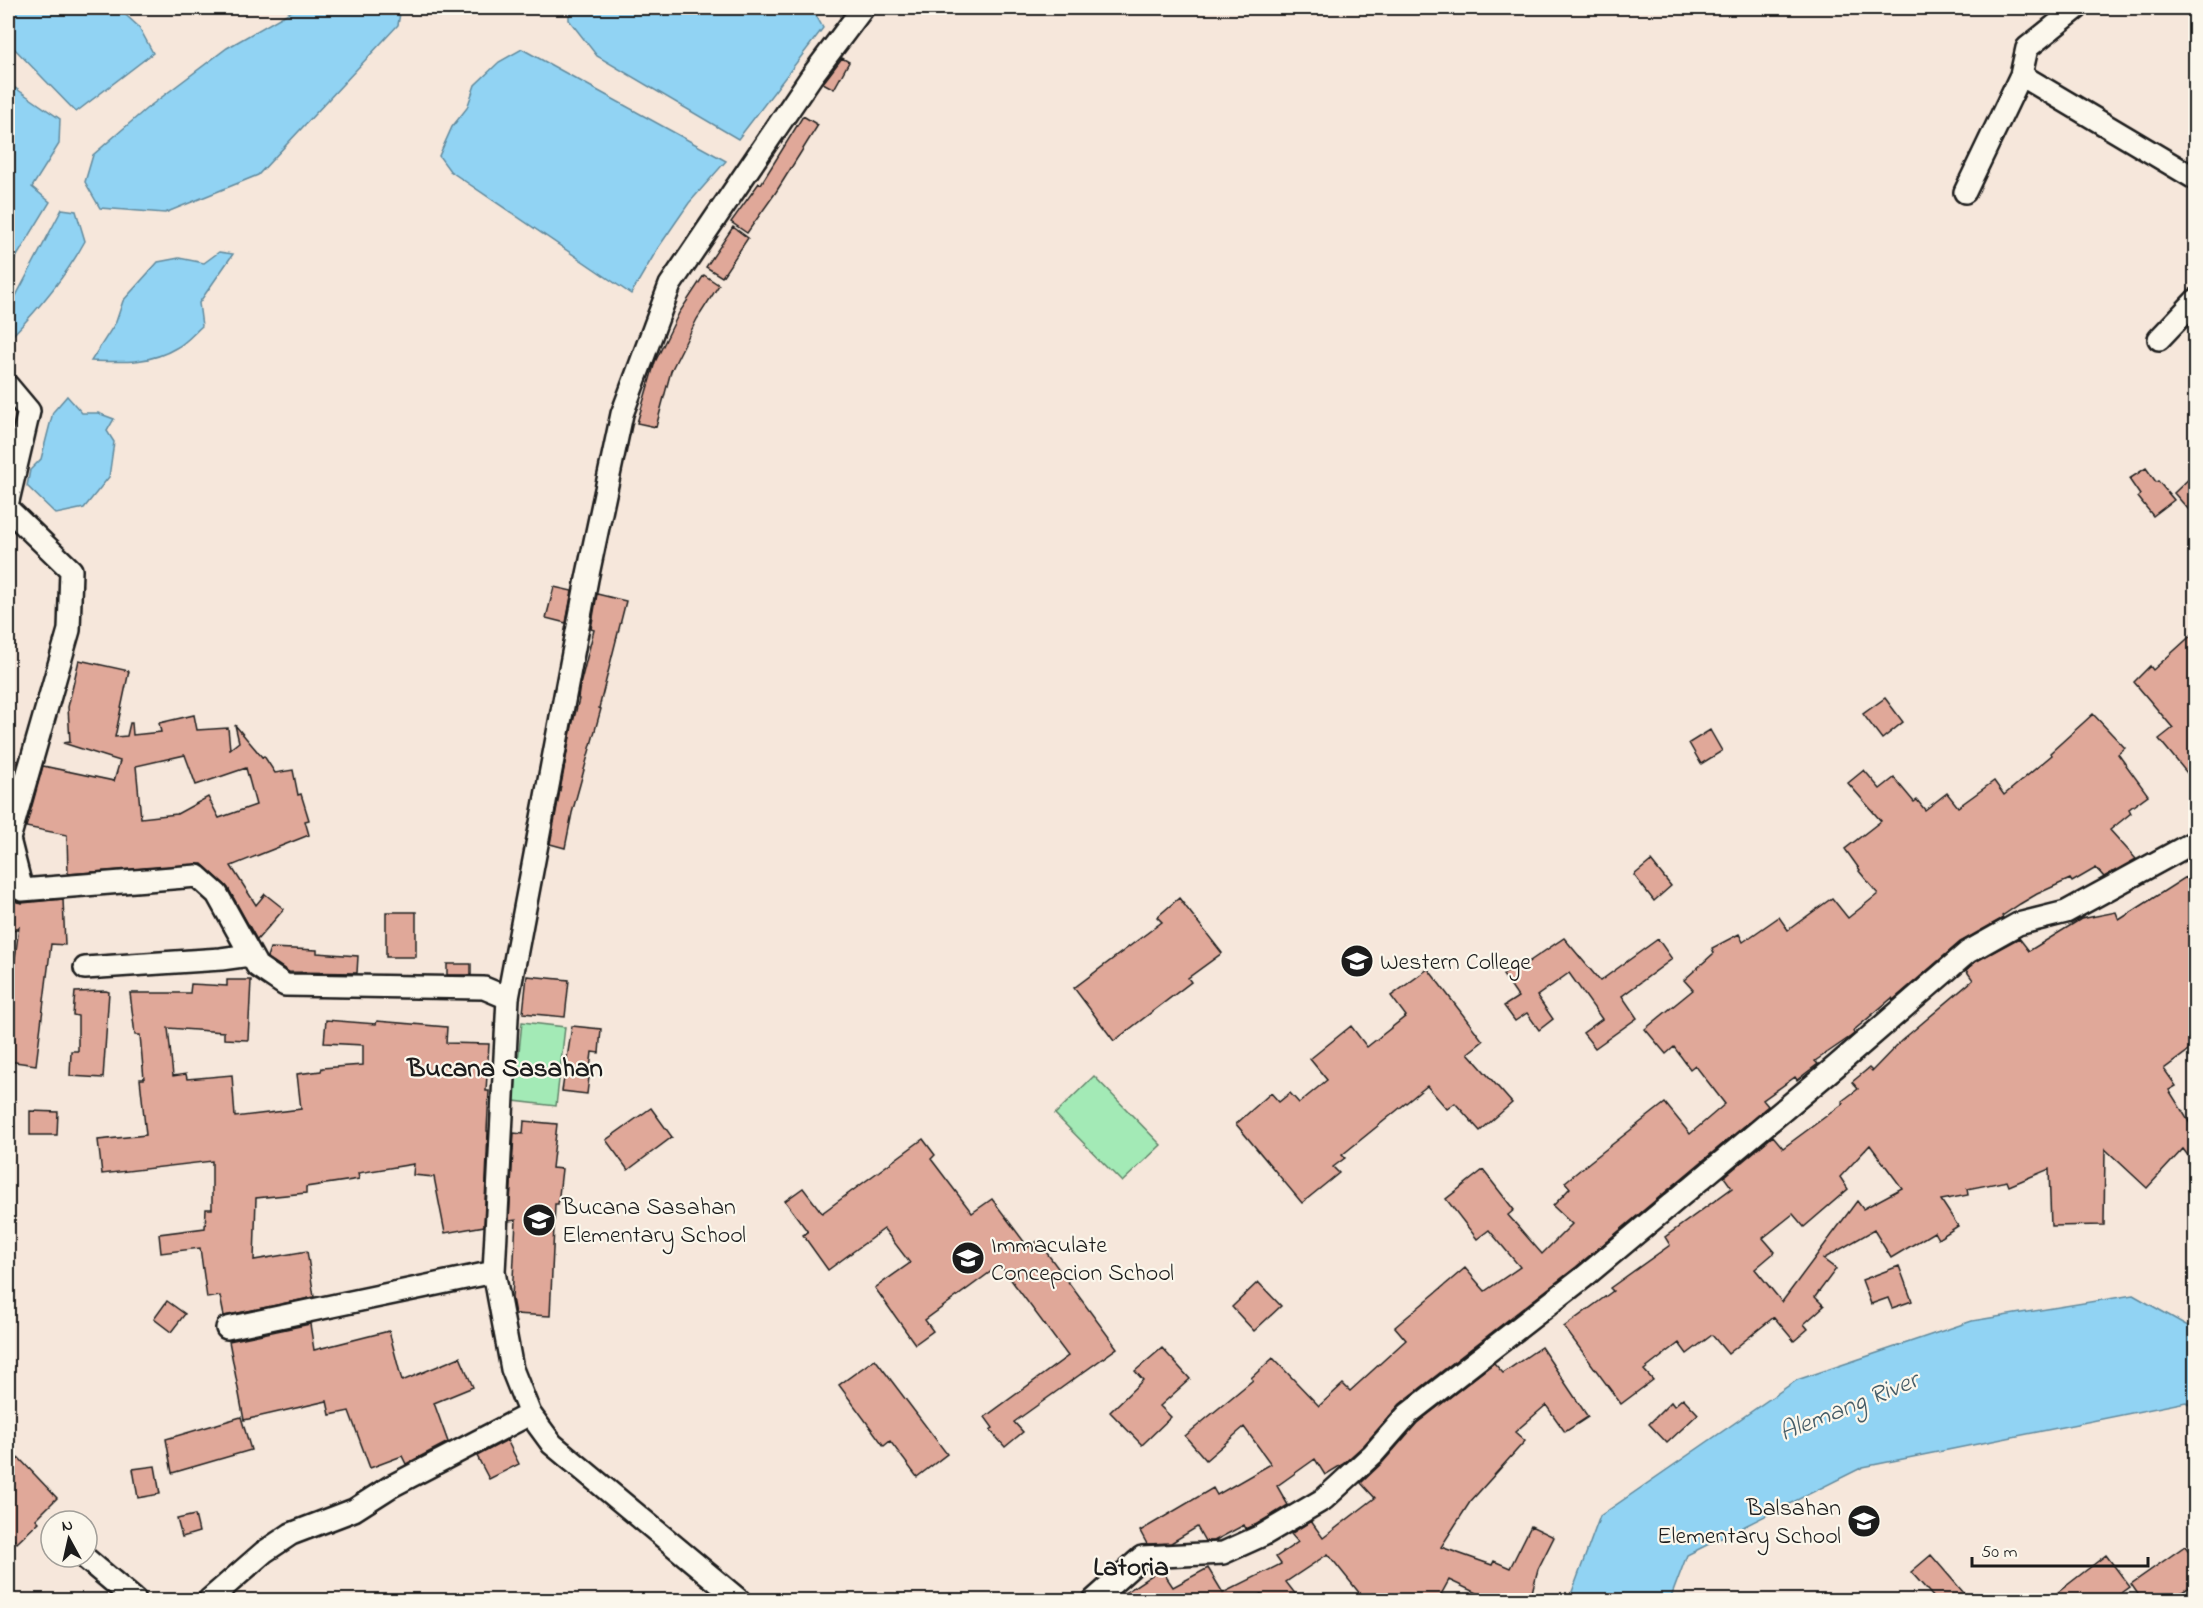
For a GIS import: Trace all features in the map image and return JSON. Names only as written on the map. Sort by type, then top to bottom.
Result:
[{"type":"street","points":[[739,1600],[552,1444],[530,1414],[512,1368],[494,1272],[508,998],[587,579],[622,414],[670,285],[811,77],[863,8]]},
{"type":"street","points":[[1965,192],[2021,75],[2028,48],[2077,8]]},
{"type":"street","points":[[2021,75],[2196,179]]},
{"type":"street","points":[[2159,339],[2196,300]]},
{"type":"street","points":[[8,386],[29,411],[8,501]]},
{"type":"street","points":[[8,509],[71,570],[69,630],[9,839],[22,890],[197,876],[217,894],[257,966],[285,985],[484,987],[508,998]]},
{"type":"street","points":[[1094,1600],[1142,1557],[1223,1553],[1263,1534],[1324,1499],[1373,1454],[1408,1414],[1593,1269],[1836,1067],[1968,952],[2018,924],[2066,912],[2196,841]]},
{"type":"street","points":[[85,968],[250,955]]},
{"type":"street","points":[[227,1328],[494,1272]]},
{"type":"street","points":[[209,1600],[264,1552],[291,1534],[354,1510],[390,1487],[530,1414]]},
{"type":"street","points":[[98,1569],[135,1600]]},
{"type":"green space","points":[[522,1022],[565,1027],[556,1106],[514,1101]]},
{"type":"green space","points":[[1094,1076],[1161,1145],[1122,1182],[1055,1114]]},
{"type":"water","points":[[8,8],[118,8],[139,27],[153,53],[76,112],[8,42]]},
{"type":"water","points":[[297,8],[401,8],[398,25],[258,175],[165,213],[100,208],[85,182],[93,155],[146,109],[227,48]]},
{"type":"water","points":[[569,8],[812,8],[823,28],[738,139],[597,56],[569,20]]},
{"type":"water","points":[[522,49],[726,161],[689,203],[658,248],[631,294],[450,171],[439,156],[452,127],[467,108],[475,85],[499,62]]},
{"type":"water","points":[[8,83],[60,119],[59,144],[32,187],[50,202],[8,271]]},
{"type":"water","points":[[62,209],[76,211],[85,241],[70,266],[43,302],[13,335],[8,334],[8,311]]},
{"type":"water","points":[[219,252],[233,254],[199,303],[202,326],[187,341],[156,357],[124,362],[91,361],[116,322],[123,301],[158,262],[179,258],[204,263]]},
{"type":"water","points":[[67,396],[82,413],[98,413],[114,419],[107,431],[114,442],[109,477],[84,508],[56,514],[27,486],[30,470],[41,459],[53,412]]},
{"type":"water","name":"Alemang River","points":[[2133,1295],[2195,1330],[2195,1410],[2186,1402],[1863,1467],[1687,1555],[1670,1600],[1569,1600],[1600,1516],[1797,1380],[1972,1321]]},
{"type":"building","points":[[842,58],[849,62],[834,89],[823,83]]},
{"type":"building","points":[[803,116],[818,125],[747,233],[731,222],[759,183],[761,184]]},
{"type":"building","points":[[733,227],[748,238],[722,277],[706,267]]},
{"type":"building","points":[[704,275],[719,285],[697,319],[671,371],[656,427],[637,423],[655,362],[679,313]]},
{"type":"building","points":[[2146,468],[2174,500],[2153,516],[2138,497],[2140,495],[2129,479]]},
{"type":"building","points":[[2196,472],[2196,518],[2174,493]]},
{"type":"building","points":[[554,587],[572,591],[566,623],[546,618]]},
{"type":"building","points":[[597,594],[626,601],[565,848],[550,844],[580,685],[594,630],[591,629]]},
{"type":"building","points":[[2196,631],[2196,784],[2159,739],[2173,728],[2134,682],[2150,666],[2153,670]]},
{"type":"building","points":[[79,660],[129,671],[115,737],[127,736],[130,723],[132,723],[133,735],[161,732],[159,723],[194,715],[197,730],[228,728],[230,749],[239,742],[235,725],[262,757],[264,756],[275,773],[293,770],[298,795],[301,794],[309,820],[305,821],[309,835],[231,866],[256,905],[265,894],[284,909],[257,940],[228,888],[202,864],[68,874],[67,835],[26,827],[43,766],[114,781],[120,761],[63,743],[70,742],[68,707]],"holes":[[[185,755],[196,785],[246,768],[256,805],[219,818],[208,797],[177,814],[141,818],[136,766]]]},
{"type":"building","points":[[1885,698],[1903,722],[1882,739],[1863,714]]},
{"type":"building","points":[[2093,714],[2125,748],[2118,754],[2148,795],[2129,809],[2131,813],[2110,830],[2136,859],[2104,877],[2096,868],[2072,882],[2070,879],[2037,894],[2002,916],[2003,918],[1960,942],[1853,1031],[1854,1034],[1815,1061],[1818,1064],[1797,1080],[1795,1077],[1763,1100],[1768,1106],[1576,1267],[1400,1404],[1364,1445],[1343,1464],[1325,1475],[1315,1459],[1277,1486],[1288,1505],[1257,1524],[1246,1529],[1244,1525],[1214,1541],[1205,1541],[1197,1527],[1171,1543],[1147,1544],[1140,1531],[1213,1488],[1217,1495],[1271,1464],[1244,1427],[1206,1460],[1185,1436],[1253,1380],[1251,1378],[1273,1358],[1319,1406],[1343,1384],[1350,1391],[1406,1340],[1395,1327],[1465,1268],[1485,1291],[1520,1267],[1489,1230],[1477,1239],[1446,1199],[1483,1170],[1514,1210],[1508,1215],[1542,1254],[1572,1224],[1553,1206],[1570,1188],[1565,1182],[1665,1103],[1690,1134],[1725,1104],[1695,1065],[1690,1069],[1674,1047],[1666,1054],[1645,1029],[1693,990],[1684,980],[1714,953],[1712,948],[1739,934],[1743,942],[1779,917],[1788,930],[1832,898],[1848,918],[1878,894],[1845,849],[1881,821],[1848,783],[1864,770],[1880,789],[1894,778],[1914,802],[1917,800],[1925,810],[1947,793],[1958,807],[1994,781],[2004,795],[2052,755],[2050,753]]},
{"type":"building","points":[[1710,730],[1722,751],[1701,764],[1689,743]]},
{"type":"building","points":[[8,759],[18,761],[8,798]]},
{"type":"building","points":[[1651,861],[1671,886],[1654,901],[1634,875]]},
{"type":"building","points":[[2186,877],[2196,893],[2196,1045],[2164,1069],[2176,1086],[2169,1090],[2196,1133],[2196,1166],[2183,1149],[2147,1188],[2105,1149],[2104,1225],[2051,1226],[2049,1169],[2009,1186],[2007,1181],[1967,1189],[1968,1195],[1941,1200],[1958,1226],[1938,1239],[1934,1232],[1891,1258],[1874,1230],[1823,1259],[1836,1269],[1815,1297],[1824,1306],[1804,1324],[1808,1329],[1794,1341],[1774,1317],[1728,1354],[1712,1335],[1687,1354],[1679,1343],[1644,1370],[1653,1380],[1621,1404],[1564,1327],[1613,1291],[1610,1288],[1670,1245],[1665,1237],[1732,1188],[1724,1177],[1773,1136],[1783,1148],[1844,1103],[1842,1101],[1858,1089],[1852,1082],[1869,1068],[1872,1071],[1901,1041],[1973,980],[1966,970],[1975,962],[2019,938],[2029,951],[2081,919],[2116,912],[2119,920]],"holes":[[[1870,1145],[1902,1188],[1863,1209],[1857,1201],[1782,1302],[1755,1269],[1775,1252],[1763,1238],[1793,1214],[1804,1227],[1848,1189],[1840,1177]]]},
{"type":"building","points":[[8,895],[22,903],[63,899],[65,945],[51,944],[36,1065],[8,1061],[8,1014],[19,927],[8,935]]},
{"type":"building","points":[[1179,898],[1222,953],[1188,978],[1191,982],[1114,1041],[1074,988],[1162,922],[1157,917]]},
{"type":"building","points":[[386,912],[416,912],[416,957],[386,957]]},
{"type":"building","points":[[1564,938],[1600,981],[1658,939],[1672,959],[1622,996],[1637,1018],[1595,1048],[1583,1033],[1602,1019],[1569,973],[1537,996],[1553,1019],[1539,1030],[1527,1013],[1515,1021],[1504,1006],[1518,997],[1503,975],[1519,964],[1521,967]]},
{"type":"building","points":[[270,948],[317,950],[317,953],[358,956],[357,973],[289,972],[267,957]]},
{"type":"building","points":[[447,964],[471,964],[471,975],[447,975]]},
{"type":"building","points":[[1428,969],[1483,1041],[1468,1053],[1512,1103],[1480,1131],[1455,1103],[1447,1109],[1427,1086],[1342,1155],[1345,1158],[1333,1167],[1339,1173],[1302,1203],[1236,1124],[1271,1093],[1279,1102],[1290,1093],[1299,1103],[1327,1080],[1310,1059],[1351,1026],[1367,1047],[1406,1016],[1391,996]]},
{"type":"building","points":[[527,976],[569,980],[565,1017],[523,1013]]},
{"type":"building","points":[[227,980],[251,980],[248,1040],[224,1039],[224,1032],[168,1028],[173,1076],[186,1074],[187,1079],[232,1075],[235,1117],[301,1109],[297,1074],[321,1071],[322,1068],[363,1065],[363,1045],[324,1043],[326,1020],[376,1024],[377,1021],[447,1027],[446,1043],[489,1044],[484,1226],[445,1233],[434,1177],[413,1175],[414,1164],[358,1173],[359,1179],[306,1187],[306,1193],[256,1198],[254,1260],[307,1251],[314,1297],[224,1316],[220,1296],[207,1298],[200,1248],[161,1253],[159,1234],[205,1228],[206,1209],[212,1209],[212,1161],[102,1174],[98,1140],[146,1135],[140,1079],[144,1079],[140,1035],[135,1035],[130,993],[190,993],[191,984],[227,986]]},
{"type":"building","points":[[75,992],[109,992],[103,1078],[70,1076],[71,1051],[78,1051],[78,1016],[73,1015]]},
{"type":"building","points":[[572,1026],[601,1029],[599,1053],[592,1052],[587,1094],[562,1091]]},
{"type":"building","points":[[651,1108],[672,1137],[628,1170],[606,1140]]},
{"type":"building","points":[[30,1111],[58,1112],[57,1135],[30,1135]]},
{"type":"building","name":"Bucana Sasahan Elementary School","points":[[524,1121],[557,1124],[552,1168],[562,1169],[558,1204],[555,1204],[550,1316],[515,1314],[512,1298],[516,1220],[509,1221],[514,1133],[523,1134]]},
{"type":"building","points":[[923,1139],[935,1155],[931,1159],[972,1213],[992,1199],[1028,1247],[1038,1241],[1117,1348],[1014,1422],[1023,1432],[1005,1447],[990,1430],[993,1428],[985,1417],[1068,1356],[1000,1265],[925,1320],[933,1331],[915,1344],[875,1288],[910,1263],[884,1229],[828,1270],[803,1235],[808,1232],[785,1201],[803,1188],[822,1213]]},
{"type":"building","points":[[1899,1266],[1912,1301],[1892,1308],[1888,1298],[1871,1304],[1862,1280]]},
{"type":"building","points":[[1258,1282],[1281,1306],[1254,1331],[1232,1307]]},
{"type":"building","points":[[167,1301],[185,1314],[171,1332],[154,1319]]},
{"type":"building","points":[[310,1324],[314,1350],[389,1331],[402,1381],[460,1357],[473,1387],[434,1403],[448,1442],[406,1464],[402,1456],[370,1468],[349,1411],[330,1415],[327,1401],[244,1420],[229,1341]]},
{"type":"building","points":[[1541,1347],[1588,1417],[1565,1432],[1546,1405],[1515,1432],[1525,1441],[1470,1502],[1441,1547],[1492,1565],[1494,1561],[1510,1568],[1531,1526],[1554,1537],[1538,1569],[1530,1600],[1491,1600],[1449,1580],[1438,1600],[1365,1600],[1328,1554],[1286,1582],[1300,1600],[1266,1600],[1261,1594],[1249,1600],[1114,1600],[1161,1569],[1173,1587],[1208,1568],[1223,1593],[1281,1564],[1276,1557],[1298,1542],[1291,1534],[1311,1521],[1323,1538],[1375,1498],[1361,1483],[1417,1423],[1494,1363],[1503,1373]]},
{"type":"building","points":[[1162,1348],[1190,1379],[1160,1406],[1171,1417],[1142,1445],[1110,1412],[1143,1380],[1135,1371]]},
{"type":"building","points":[[875,1359],[947,1454],[917,1477],[890,1441],[884,1446],[839,1385]]},
{"type":"building","points":[[1683,1398],[1698,1414],[1667,1443],[1649,1424],[1671,1402],[1674,1406]]},
{"type":"building","points":[[241,1417],[251,1450],[172,1473],[166,1439]]},
{"type":"building","points":[[507,1440],[519,1464],[489,1479],[477,1456]]},
{"type":"building","points":[[19,1458],[57,1498],[46,1509],[39,1509],[39,1516],[36,1519],[39,1522],[17,1543],[8,1534],[8,1469]]},
{"type":"building","points":[[155,1466],[160,1494],[138,1498],[133,1469]]},
{"type":"building","points":[[195,1515],[199,1532],[182,1537],[177,1519]]},
{"type":"building","points":[[2185,1546],[2196,1561],[2196,1583],[2170,1600],[2142,1600],[2131,1584]]},
{"type":"building","points":[[1931,1555],[1970,1600],[1936,1600],[1911,1572]]},
{"type":"building","points":[[2106,1555],[2130,1587],[2112,1600],[2048,1600]]},
{"type":"place","name":"Western College","points":[[1357,961]]},
{"type":"place","name":"Bucana Sasahan Elementary School","points":[[539,1220]]},
{"type":"place","name":"Immaculate Concepcion School","points":[[968,1258]]},
{"type":"place","name":"Balsahan Elementary School","points":[[1864,1521]]},
{"type":"district","name":"Bucana Sasahan","points":[[505,1067]]},
{"type":"district","name":"Latoria","points":[[1131,1566]]}]
